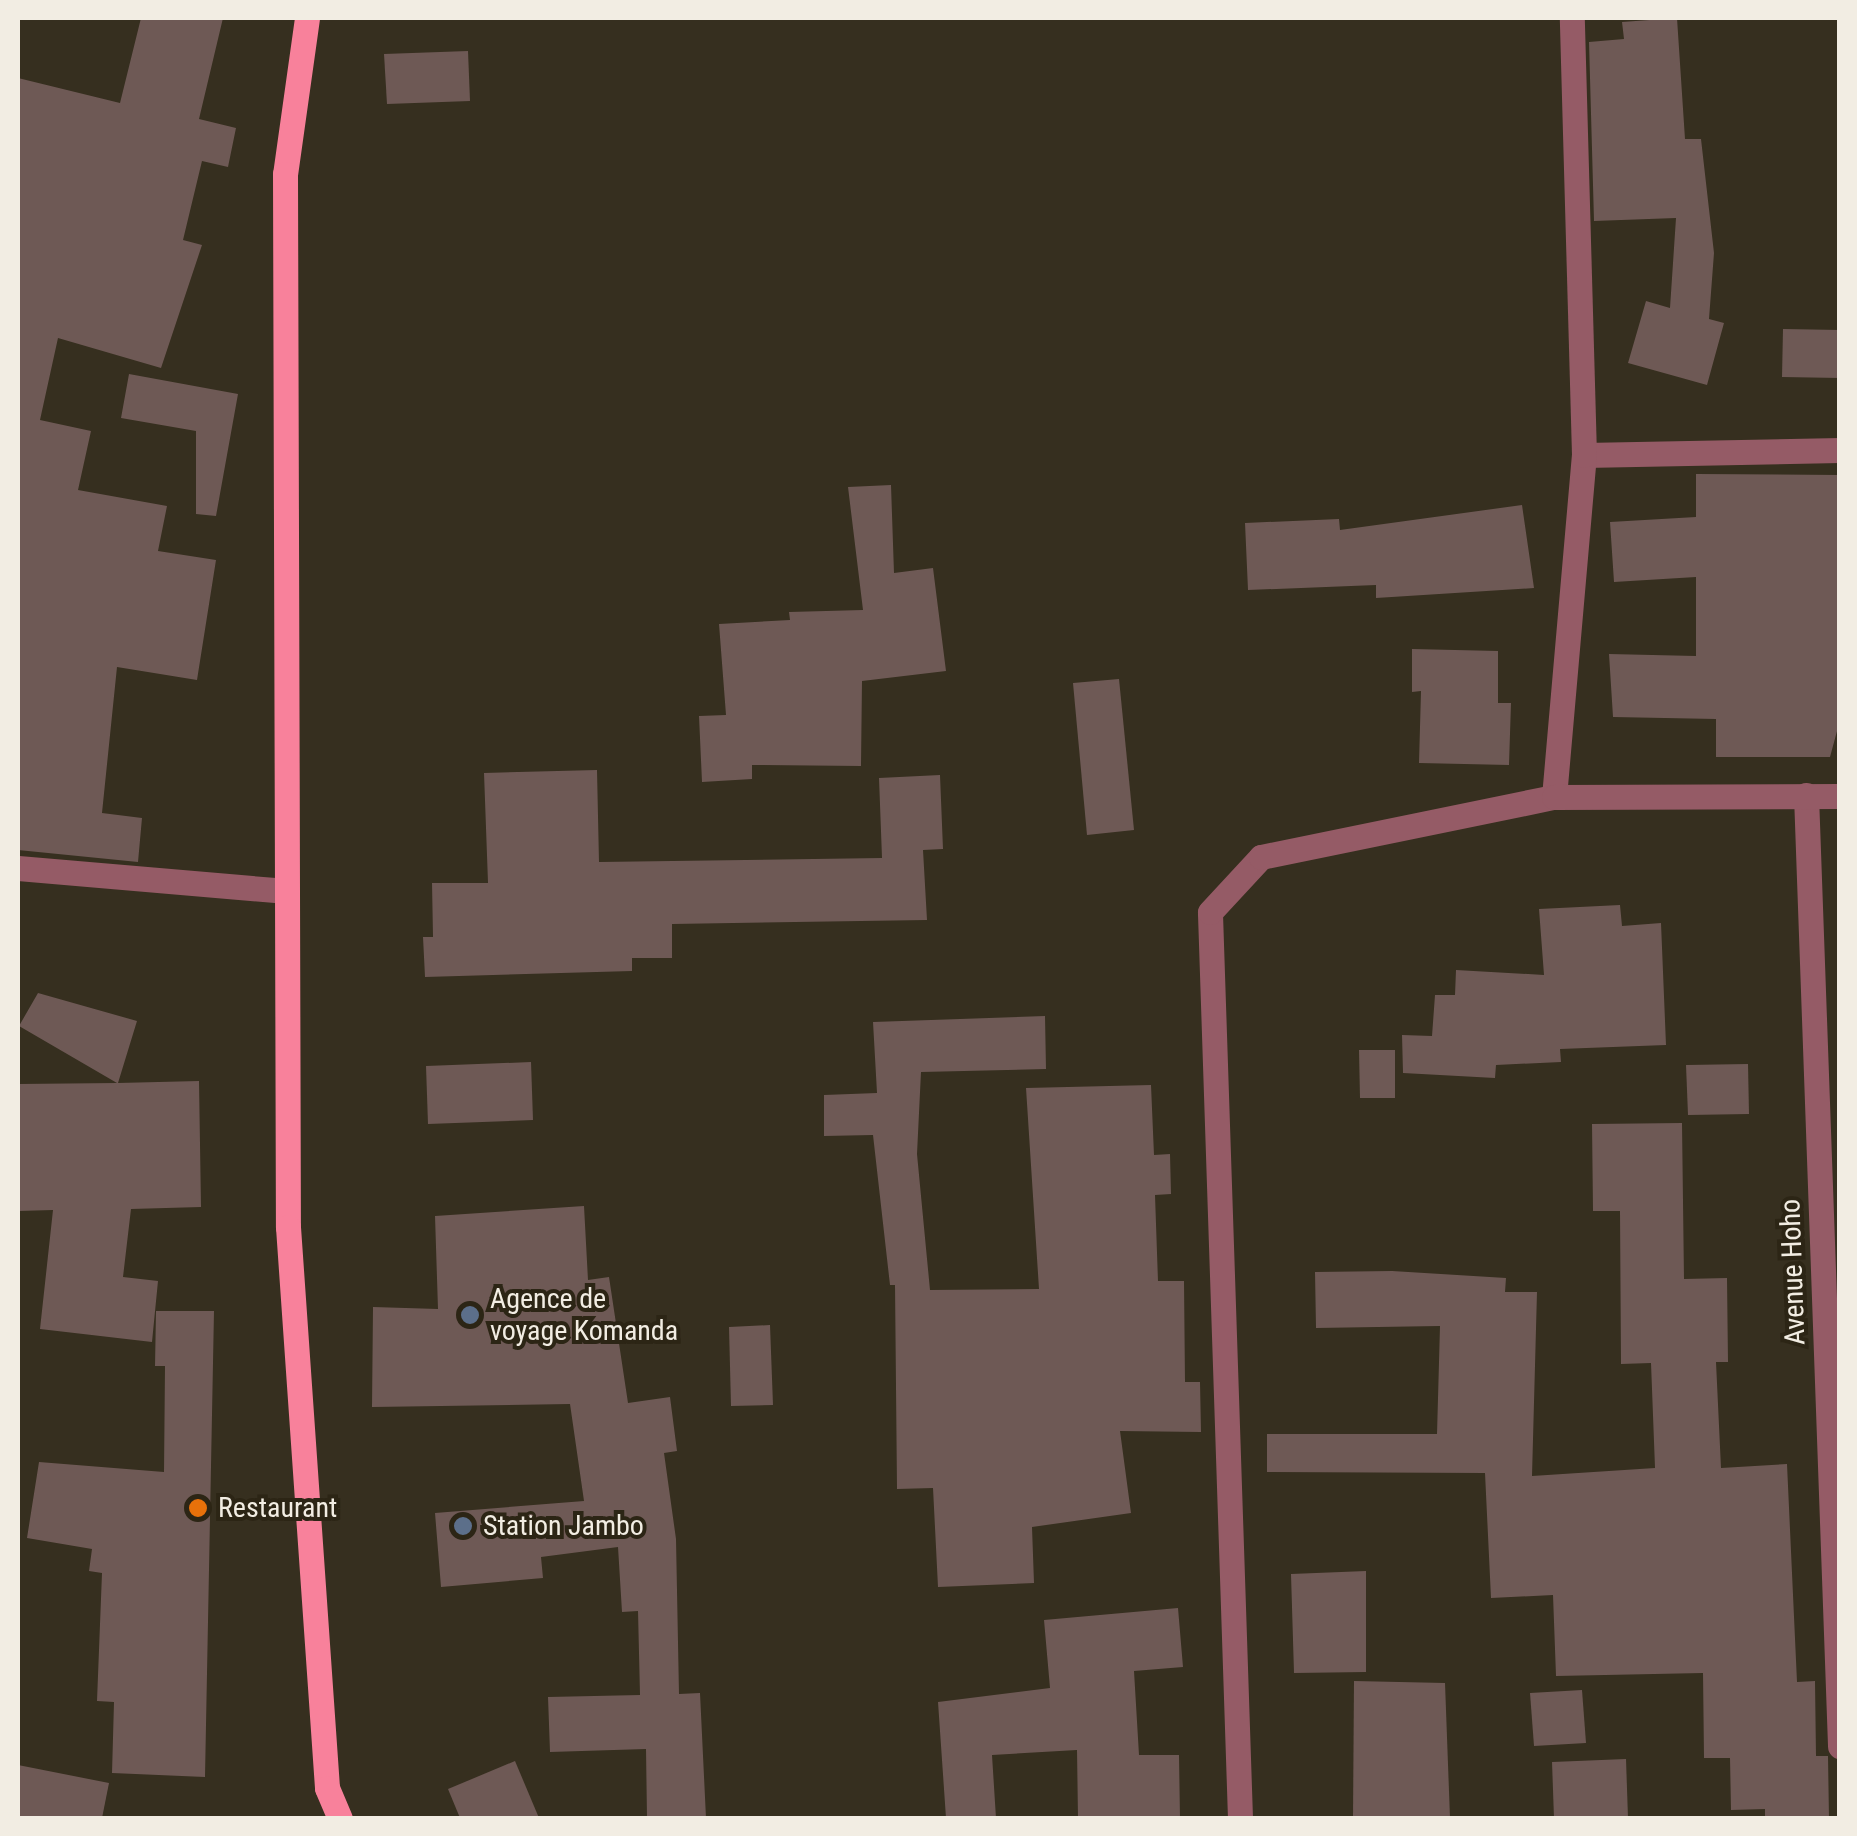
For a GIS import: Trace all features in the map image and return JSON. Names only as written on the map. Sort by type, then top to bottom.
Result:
[{"type":"main road","points":[[307,18],[284,174],[288,1226],[327,1788],[340,1818]]},
{"type":"street","points":[[1554,797],[1584,455],[1572,18]]},
{"type":"street","points":[[1584,455],[1840,450]]},
{"type":"street","name":"Avenue Hoho","points":[[1806,796],[1840,1746]]},
{"type":"street","points":[[1240,1818],[1210,912],[1261,858],[1554,797],[1840,796]]},
{"type":"street","points":[[18,868],[287,891]]},
{"type":"street","points":[[324,1818],[327,1788]]},
{"type":"building","points":[[141,18],[223,18],[199,119],[236,128],[228,167],[202,161],[183,240],[202,245],[161,368],[58,338],[40,420],[91,431],[78,490],[167,506],[158,551],[216,560],[197,680],[117,667],[102,813],[142,818],[138,862],[18,850],[18,78],[120,103]]},
{"type":"building","points":[[1677,18],[1685,139],[1701,139],[1714,253],[1709,319],[1724,323],[1707,385],[1628,363],[1646,301],[1670,308],[1676,218],[1594,221],[1589,42],[1624,39],[1622,22]]},
{"type":"building","points":[[468,51],[470,101],[387,104],[384,54]]},
{"type":"building","points":[[1783,329],[1840,330],[1840,378],[1782,377]]},
{"type":"building","points":[[129,374],[238,394],[216,516],[196,514],[196,431],[121,418]]},
{"type":"building","points":[[1696,474],[1840,475],[1840,720],[1830,757],[1716,757],[1716,719],[1613,717],[1609,654],[1696,656],[1696,577],[1614,582],[1610,522],[1696,517]]},
{"type":"building","points":[[891,485],[894,573],[933,568],[946,671],[862,681],[861,766],[752,765],[752,779],[702,782],[699,716],[726,715],[719,624],[790,620],[789,612],[863,610],[848,487]]},
{"type":"building","points":[[1522,505],[1534,588],[1376,598],[1376,585],[1248,590],[1245,523],[1339,519],[1340,530]]},
{"type":"building","points":[[1412,649],[1498,651],[1498,703],[1511,703],[1509,765],[1419,763],[1421,691],[1412,692]]},
{"type":"building","points":[[1119,679],[1134,830],[1087,835],[1073,683]]},
{"type":"building","points":[[597,770],[599,862],[882,858],[879,778],[940,775],[943,849],[923,850],[927,920],[672,924],[672,958],[632,958],[632,971],[425,977],[423,937],[433,937],[432,883],[488,883],[484,773]]},
{"type":"building","points":[[1620,905],[1622,926],[1661,923],[1666,1045],[1560,1049],[1561,1062],[1496,1065],[1495,1078],[1403,1073],[1402,1035],[1432,1036],[1435,995],[1455,995],[1456,970],[1544,975],[1539,909]]},
{"type":"building","points":[[38,993],[137,1021],[118,1083],[199,1081],[201,1207],[131,1209],[123,1277],[158,1281],[152,1342],[40,1329],[53,1210],[18,1211],[18,1084],[117,1083],[19,1026]]},
{"type":"building","points":[[1045,1016],[1046,1069],[921,1072],[917,1154],[930,1290],[1039,1289],[1026,1088],[1151,1085],[1154,1155],[1170,1154],[1171,1194],[1155,1195],[1158,1281],[1184,1281],[1185,1382],[1200,1382],[1201,1432],[1120,1431],[1131,1513],[1032,1527],[1034,1583],[938,1587],[933,1488],[897,1489],[895,1285],[890,1285],[873,1135],[824,1136],[824,1095],[877,1093],[873,1022]]},
{"type":"building","points":[[1359,1050],[1395,1050],[1395,1098],[1360,1098]]},
{"type":"building","points":[[531,1062],[533,1120],[428,1124],[426,1066]]},
{"type":"building","points":[[1748,1064],[1749,1114],[1688,1115],[1686,1065]]},
{"type":"building","points":[[1682,1123],[1684,1279],[1727,1278],[1728,1362],[1716,1362],[1721,1468],[1787,1464],[1797,1682],[1815,1681],[1816,1756],[1828,1756],[1829,1818],[1765,1818],[1765,1809],[1731,1810],[1730,1758],[1704,1758],[1703,1673],[1556,1676],[1553,1595],[1491,1598],[1485,1473],[1267,1472],[1267,1434],[1437,1434],[1440,1326],[1316,1328],[1315,1272],[1392,1271],[1506,1278],[1505,1292],[1537,1292],[1532,1476],[1655,1468],[1651,1363],[1621,1364],[1620,1211],[1593,1211],[1592,1124]]},
{"type":"building","points":[[584,1206],[588,1280],[609,1277],[628,1403],[670,1397],[677,1451],[664,1453],[676,1539],[679,1694],[700,1693],[706,1818],[647,1818],[646,1749],[550,1752],[548,1697],[640,1695],[638,1611],[622,1612],[618,1547],[541,1557],[543,1578],[441,1587],[435,1513],[584,1501],[570,1404],[372,1407],[373,1307],[438,1309],[435,1216]]},
{"type":"building","points":[[156,1311],[214,1311],[205,1777],[112,1773],[114,1702],[97,1701],[102,1573],[89,1571],[92,1549],[27,1538],[39,1462],[164,1472],[165,1366],[155,1366]]},
{"type":"building","points":[[770,1325],[773,1405],[731,1406],[729,1327]]},
{"type":"building","points":[[1366,1571],[1366,1672],[1294,1673],[1291,1574]]},
{"type":"building","points":[[1178,1608],[1183,1667],[1134,1671],[1139,1755],[1179,1755],[1180,1818],[1078,1818],[1077,1750],[992,1755],[996,1818],[946,1818],[938,1702],[1050,1688],[1044,1620]]},
{"type":"building","points":[[1354,1681],[1445,1683],[1450,1818],[1353,1818]]},
{"type":"building","points":[[1582,1690],[1586,1743],[1534,1746],[1530,1693]]},
{"type":"building","points":[[1626,1759],[1628,1818],[1554,1818],[1552,1762]]},
{"type":"building","points":[[515,1761],[539,1818],[460,1818],[448,1789]]},
{"type":"building","points":[[18,1765],[109,1783],[102,1818],[18,1818]]},
{"type":"place","name":"Agence de voyage Komanda","points":[[470,1315]]},
{"type":"place","name":"Restaurant","points":[[198,1508]]},
{"type":"place","name":"Station Jambo","points":[[463,1526]]}]
